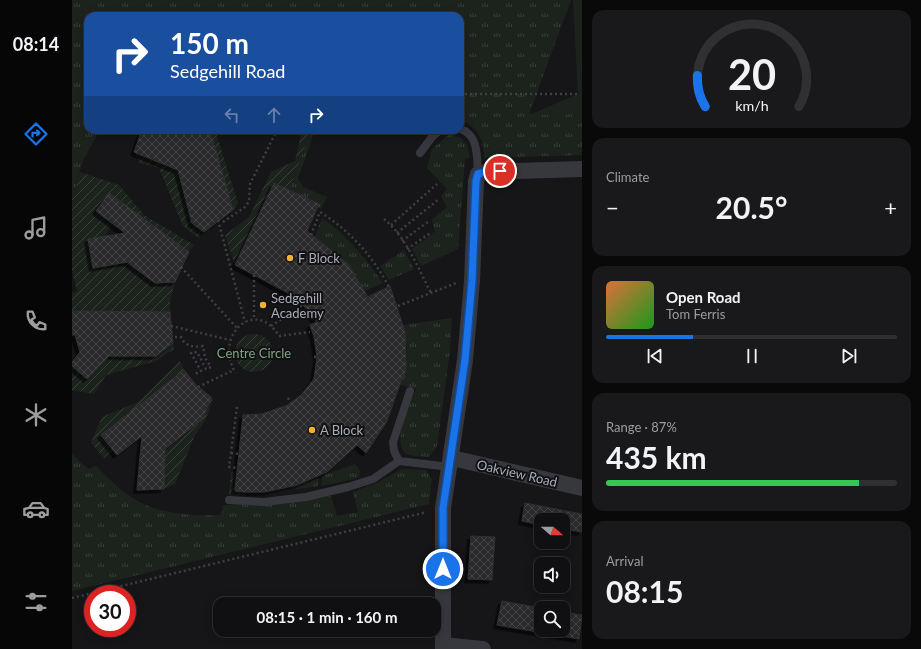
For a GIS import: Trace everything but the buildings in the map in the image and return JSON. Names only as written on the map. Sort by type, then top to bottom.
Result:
[{"type":"street","points":[[483,649],[443,647],[443,508],[465,360],[472,281],[476,181],[478,174],[486,172],[582,169]]},
{"type":"street","name":"Oakview Road","points":[[451,462],[582,488]]},
{"type":"lane","points":[[464,130],[472,138],[476,147],[478,174]]},
{"type":"lane","points":[[420,153],[435,134]]},
{"type":"lane","points":[[399,461],[394,451],[394,442],[410,392]]},
{"type":"lane","points":[[229,500],[264,502],[313,495],[373,479],[399,461],[451,462]]},
{"type":"path","points":[[464,94],[578,94]]},
{"type":"path","points":[[222,222],[245,207],[249,201],[250,184],[275,134]]},
{"type":"path","points":[[391,225],[437,184]]},
{"type":"path","points":[[397,233],[439,199]]},
{"type":"path","points":[[311,234],[320,212],[340,226],[360,244],[372,258],[388,287]]},
{"type":"path","points":[[384,219],[397,233],[431,293]]},
{"type":"path","points":[[218,220],[245,322]]},
{"type":"path","points":[[402,241],[429,221]]},
{"type":"path","points":[[407,249],[432,232]]},
{"type":"path","points":[[181,266],[237,328]]},
{"type":"path","points":[[254,275],[254,320]]},
{"type":"path","points":[[398,306],[455,283],[472,281]]},
{"type":"path","points":[[271,326],[303,305]]},
{"type":"path","points":[[198,387],[234,370],[228,357],[230,340],[237,328],[245,322],[254,320],[271,326],[279,336],[310,332]]},
{"type":"path","points":[[171,326],[230,340]]},
{"type":"path","points":[[176,337],[181,337],[183,342],[188,345],[203,346],[205,358],[211,367],[206,369],[197,352],[191,353],[201,371],[193,375]]},
{"type":"path","points":[[288,398],[291,403]]},
{"type":"path","points":[[237,407],[229,467],[237,468]]},
{"type":"path","points":[[231,453],[239,454]]},
{"type":"path","points":[[72,598],[443,508]]},
{"type":"green space","points":[[72,0],[571,0],[529,114],[582,114],[582,155],[484,158],[483,145],[479,134],[471,126],[464,122],[464,12],[84,12],[84,134],[98,134],[83,160],[72,198]]},
{"type":"green space","points":[[573,0],[582,0],[582,114],[529,115],[578,94]]},
{"type":"green space","points":[[211,134],[216,134],[238,203],[233,210]]},
{"type":"green space","points":[[301,134],[310,134],[289,190],[274,183],[235,265],[225,235],[249,217],[271,172],[295,161]]},
{"type":"green space","points":[[310,134],[314,134],[298,178],[303,187],[327,197],[321,209],[317,207],[319,204],[289,190]]},
{"type":"green space","points":[[448,135],[453,135],[464,141],[468,148],[470,158],[465,159],[458,249],[421,266],[412,249],[435,232],[432,220],[447,207],[441,196],[447,189],[427,168],[432,149]]},
{"type":"green space","points":[[134,152],[178,170],[192,223],[204,232],[199,238],[183,226],[159,168],[140,163]]},
{"type":"green space","points":[[80,172],[119,185],[144,215],[194,245],[189,252],[109,194],[96,211],[113,224],[108,230],[94,268],[127,262],[155,283],[175,282],[170,301],[170,312],[72,311],[72,293],[77,291],[72,270],[72,198]]},
{"type":"green space","points":[[322,218],[340,232],[356,248],[383,283],[365,291],[348,264],[315,237]]},
{"type":"green space","points":[[404,250],[414,269],[389,280],[380,266]]},
{"type":"green space","points":[[452,318],[450,351],[437,446],[429,457],[409,455],[402,449],[401,433],[406,413],[416,389],[400,385],[402,378],[404,379],[406,359],[406,338],[403,325]]},
{"type":"green space","name":"Centre Circle","points":[[254,334],[264,337],[270,343],[273,353],[270,363],[264,369],[254,372],[244,369],[238,363],[235,353],[238,343],[244,337]]},
{"type":"green space","points":[[173,343],[174,349],[156,361],[106,375],[94,394],[72,390],[72,366],[87,379],[109,356],[156,356]]},
{"type":"green space","points":[[180,361],[184,370],[101,435],[113,450],[104,458],[91,443],[102,417],[138,402]]},
{"type":"green space","points":[[211,397],[213,398],[206,419],[195,435],[175,484],[164,489],[165,449]]},
{"type":"green space","points":[[72,454],[88,469],[96,466],[122,490],[141,503],[174,513],[197,515],[220,515],[224,505],[297,501],[331,496],[337,516],[358,512],[353,492],[379,482],[402,469],[426,470],[432,479],[429,504],[97,585],[84,585],[84,588],[72,591]]},
{"type":"green space","points":[[355,464],[360,471],[359,478],[321,486],[322,476]]},
{"type":"green space","points":[[231,472],[237,472],[235,491],[245,492],[245,496],[229,495]]},
{"type":"green space","points":[[319,477],[318,486],[266,494],[264,492],[297,485]]},
{"type":"place","name":"F Block","points":[[290,258]]},
{"type":"place","name":"Sedgehill Academy","points":[[263,305]]},
{"type":"place","name":"A Block","points":[[312,430]]},
{"type":"route","points":[[443,569],[443,508],[465,360],[472,281],[476,181],[478,174],[500,171]]}]
